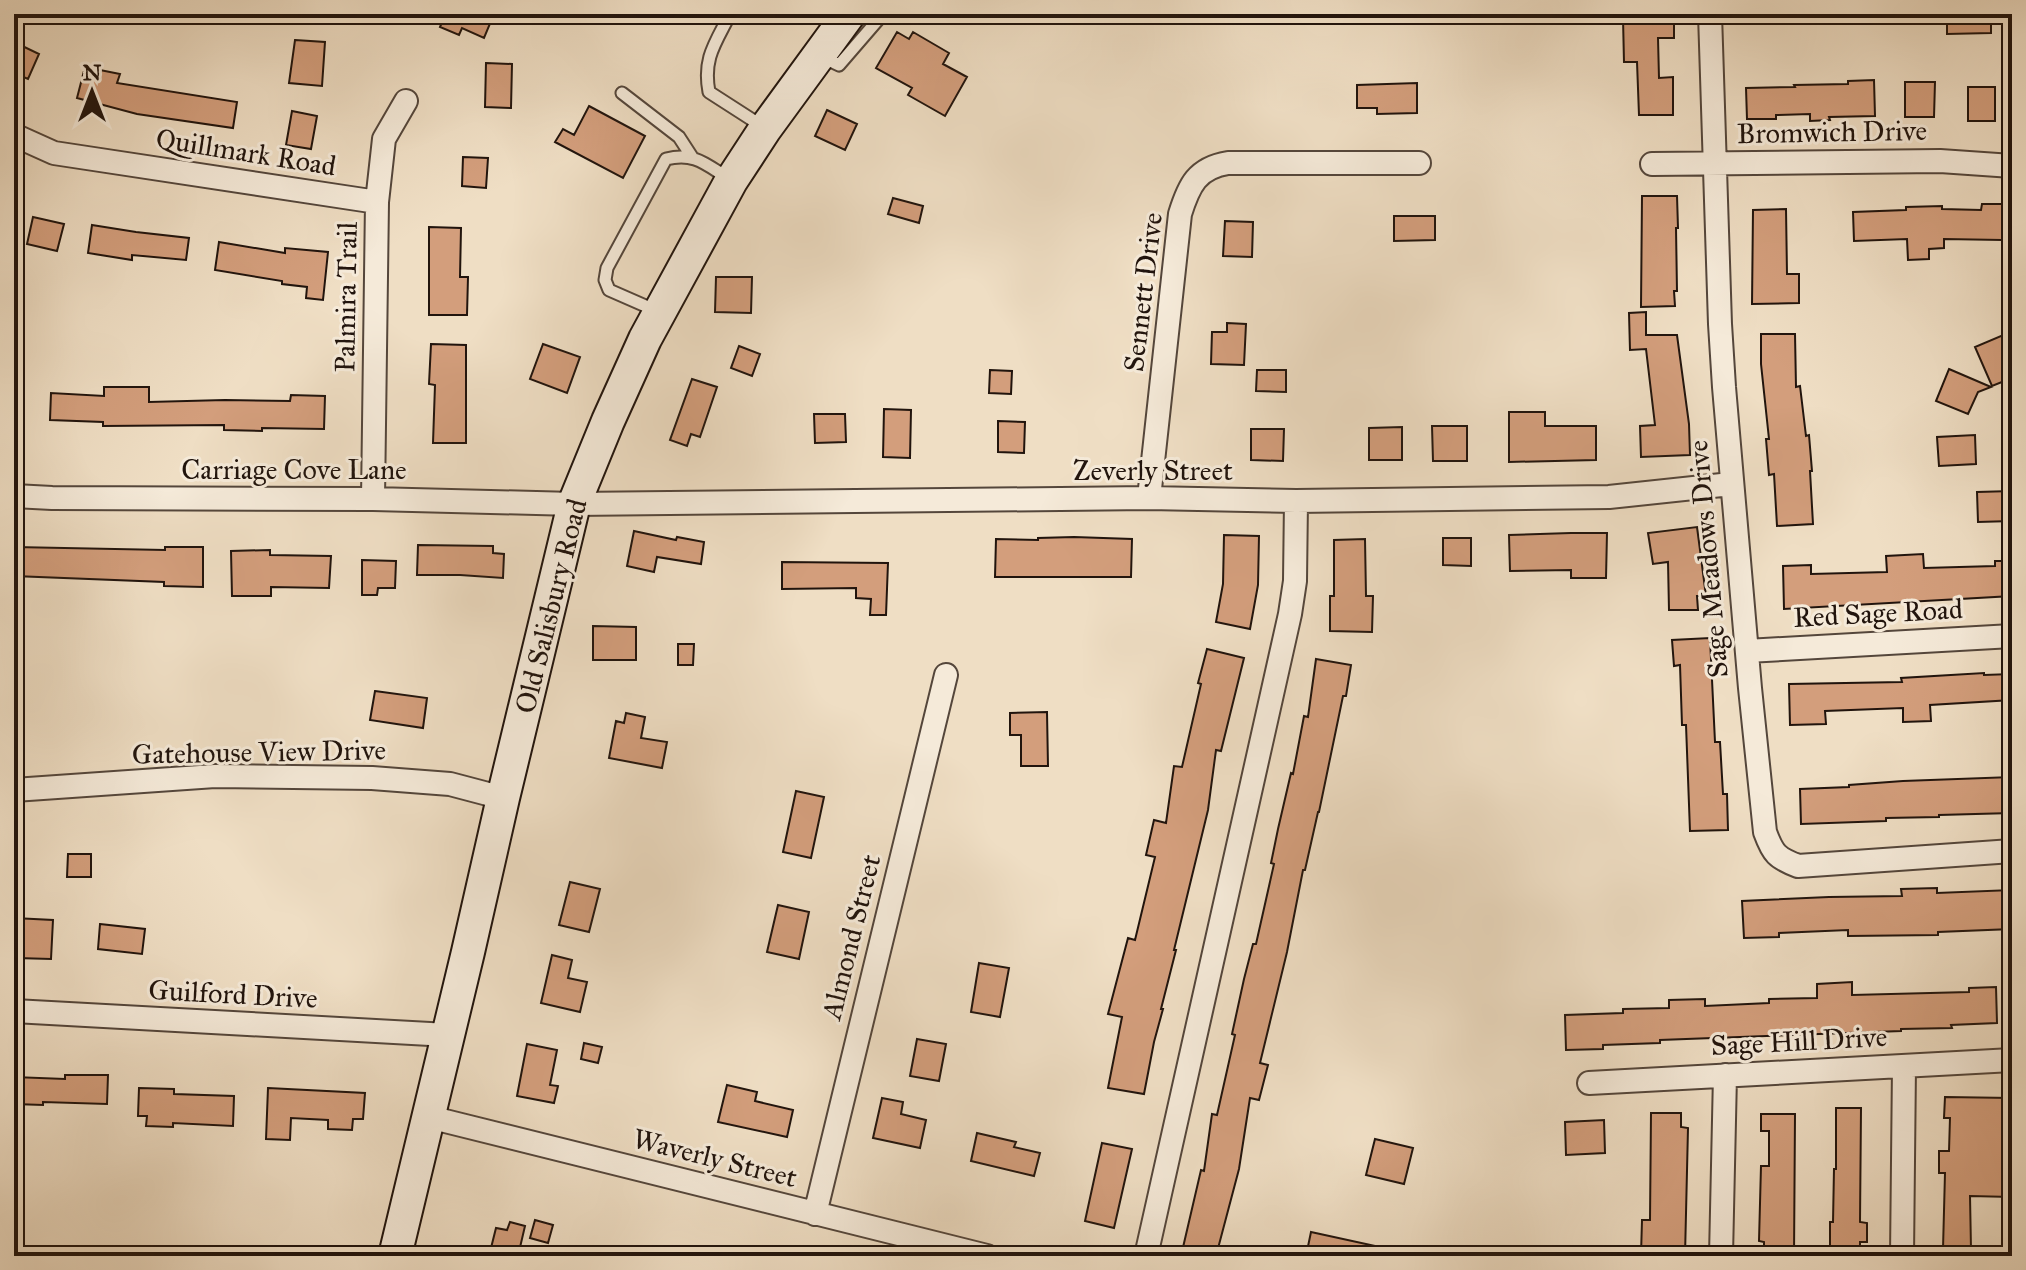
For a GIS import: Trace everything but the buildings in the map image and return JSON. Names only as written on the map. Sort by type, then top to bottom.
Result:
[{"type":"main road","name":"Old Salisbury Road","points":[[395,1256],[574,504],[658,312],[731,181],[849,14]]},
{"type":"street","name":"Sage Meadows Drive","points":[[1710,14],[1720,324],[1731,484],[1765,832],[1779,859],[1798,866],[2012,851]]},
{"type":"street","name":"Palmira Trail","points":[[373,499],[377,202],[384,139],[406,101]]},
{"type":"street","name":"Quillmark Road","points":[[14,135],[54,153],[377,202]]},
{"type":"street","name":"Bromwich Drive","points":[[1652,164],[1940,161],[2012,166]]},
{"type":"street","name":"Sennett Drive","points":[[1149,498],[1180,214],[1186,194],[1196,179],[1213,165],[1228,163],[1419,163]]},
{"type":"street","name":"Zeverly Street","points":[[574,504],[1609,497],[1731,484]]},
{"type":"street","name":"Carriage Cove Lane","points":[[14,496],[574,504]]},
{"type":"street","points":[[1146,1256],[1290,614],[1295,581],[1296,501]]},
{"type":"street","name":"Red Sage Road","points":[[1747,651],[2012,636]]},
{"type":"street","name":"Almond Street","points":[[815,1214],[946,675]]},
{"type":"street","name":"Gatehouse View Drive","points":[[14,790],[215,776],[372,778],[450,784],[503,798]]},
{"type":"street","name":"Guilford Drive","points":[[14,1011],[448,1035]]},
{"type":"street","name":"Sage Hill Drive","points":[[1589,1083],[2012,1060]]},
{"type":"street","points":[[1902,1256],[1904,1066]]},
{"type":"street","points":[[1721,1256],[1725,1075]]},
{"type":"street","name":"Waverly Street","points":[[429,1117],[987,1256]]},
{"type":"lane","points":[[733,14],[710,53],[706,77],[709,92],[765,129]]},
{"type":"lane","points":[[818,55],[839,65],[883,14]]},
{"type":"lane","points":[[622,93],[679,137],[692,157],[731,181]]},
{"type":"lane","points":[[658,312],[609,290],[605,280],[607,268],[666,159],[692,157]]}]
